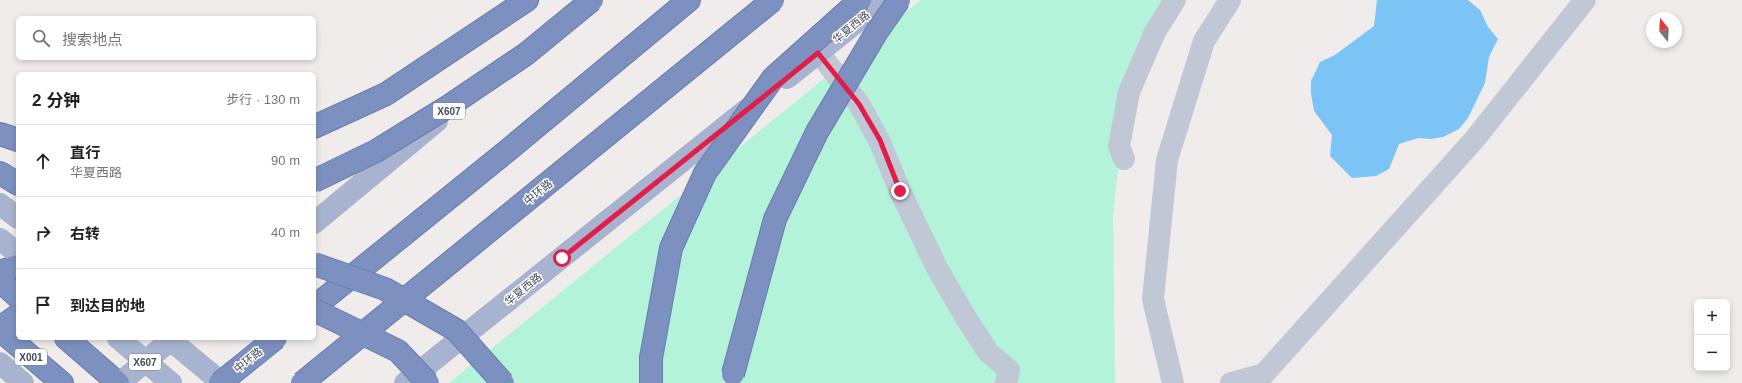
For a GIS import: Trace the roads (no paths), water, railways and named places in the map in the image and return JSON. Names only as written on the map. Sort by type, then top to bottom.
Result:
[{"type":"highway","points":[[316,126],[386,94],[527,0]]},
{"type":"highway","points":[[316,180],[376,151],[449,106],[526,54],[592,0]]},
{"type":"highway","points":[[316,306],[689,0]]},
{"type":"highway","name":"中环路","points":[[302,383],[772,0]]},
{"type":"highway","points":[[651,383],[651,358],[671,248],[705,173],[773,78],[860,0]]},
{"type":"highway","points":[[732,383],[732,374],[776,218],[817,132],[876,33],[899,0]]},
{"type":"highway","points":[[0,134],[16,139]]},
{"type":"highway","points":[[0,173],[16,183]]},
{"type":"highway","points":[[316,265],[385,289],[456,330],[503,383]]},
{"type":"highway","points":[[0,272],[16,267]]},
{"type":"highway","points":[[0,282],[16,295]]},
{"type":"highway","points":[[316,309],[398,351],[428,383]]},
{"type":"highway","points":[[0,329],[16,317]]},
{"type":"highway","name":"X001","points":[[0,329],[62,383]]},
{"type":"highway","points":[[68,340],[119,383]]},
{"type":"highway","name":"中环路","points":[[221,383],[274,340]]},
{"type":"main road","name":"X607","points":[[316,221],[585,0]]},
{"type":"main road","name":"华夏西路","points":[[405,383],[884,0]]},
{"type":"main road","points":[[0,204],[16,216]]},
{"type":"main road","points":[[0,239],[16,252]]},
{"type":"main road","points":[[120,340],[171,383]]},
{"type":"main road","name":"X607","points":[[119,383],[170,340]]},
{"type":"main road","points":[[172,340],[221,383]]},
{"type":"main road","name":"X001","points":[[0,363],[24,383]]},
{"type":"street","points":[[1124,160],[1119,146],[1129,92],[1155,32],[1175,0]]},
{"type":"street","points":[[1173,383],[1153,299],[1167,160],[1204,41],[1230,0]]},
{"type":"street","points":[[1231,383],[1264,374],[1474,140],[1585,0]]},
{"type":"street","points":[[818,53],[859,104],[880,140],[900,191],[937,268],[988,352],[1009,370],[1006,383]]},
{"type":"water","points":[[1377,0],[1468,0],[1480,10],[1488,27],[1498,39],[1489,57],[1485,83],[1468,118],[1459,129],[1443,137],[1431,139],[1418,138],[1399,144],[1389,169],[1376,176],[1352,178],[1330,156],[1332,135],[1314,111],[1311,94],[1311,81],[1320,62],[1335,55],[1374,26]]}]
